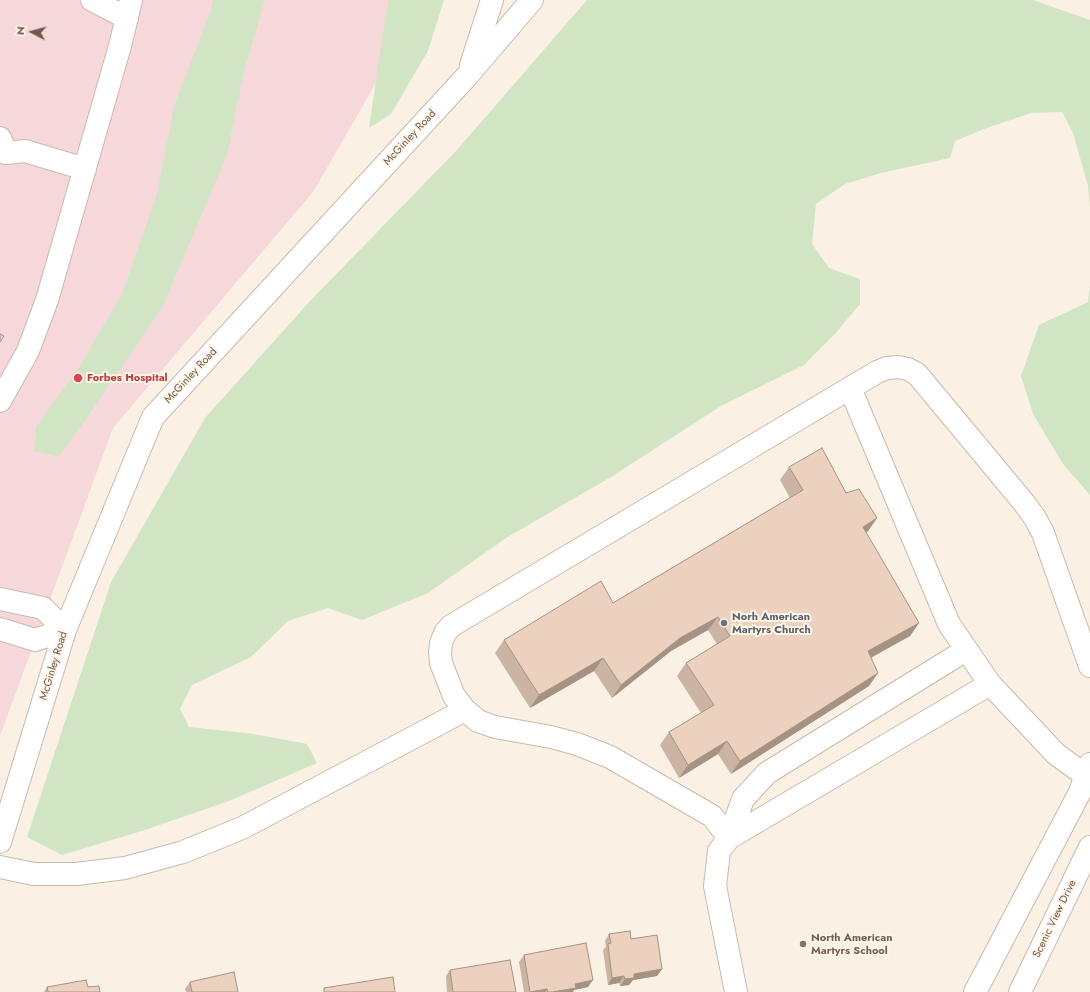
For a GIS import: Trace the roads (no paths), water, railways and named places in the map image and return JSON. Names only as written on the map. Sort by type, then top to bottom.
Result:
[{"type":"street","points":[[0,402],[28,350],[47,300],[129,9],[92,0]]},
{"type":"street","points":[[467,76],[492,0]]},
{"type":"street","name":"McGinley Road","points":[[0,842],[65,630],[153,417],[467,76],[532,0]]},
{"type":"street","points":[[3,146],[85,169]]},
{"type":"street","points":[[729,838],[712,816],[610,757],[577,744],[551,737],[495,727],[478,721],[464,710],[454,696],[441,662],[441,643],[445,633],[451,626],[877,372],[887,368],[898,367],[908,369],[918,374],[1025,504],[1043,533],[1090,666]]},
{"type":"street","points":[[850,388],[949,624],[990,684],[1056,754],[1088,770],[1080,792],[975,992]]},
{"type":"street","points":[[0,599],[43,608],[65,630],[35,640],[0,629]]},
{"type":"street","points":[[736,992],[716,886],[719,851],[729,838],[743,800],[767,773],[966,650]]},
{"type":"street","points":[[729,838],[990,684]]},
{"type":"street","points":[[0,867],[34,874],[76,874],[125,868],[183,852],[242,828],[464,710]]},
{"type":"street","name":"Scenic View Drive","points":[[1020,992],[1090,847]]},
{"type":"place","name":"Forbes Hospital","points":[[78,378]]},
{"type":"place","name":"Norh American Martyrs Church","points":[[724,623]]},
{"type":"place","name":"North American Martyrs School","points":[[803,944]]}]
